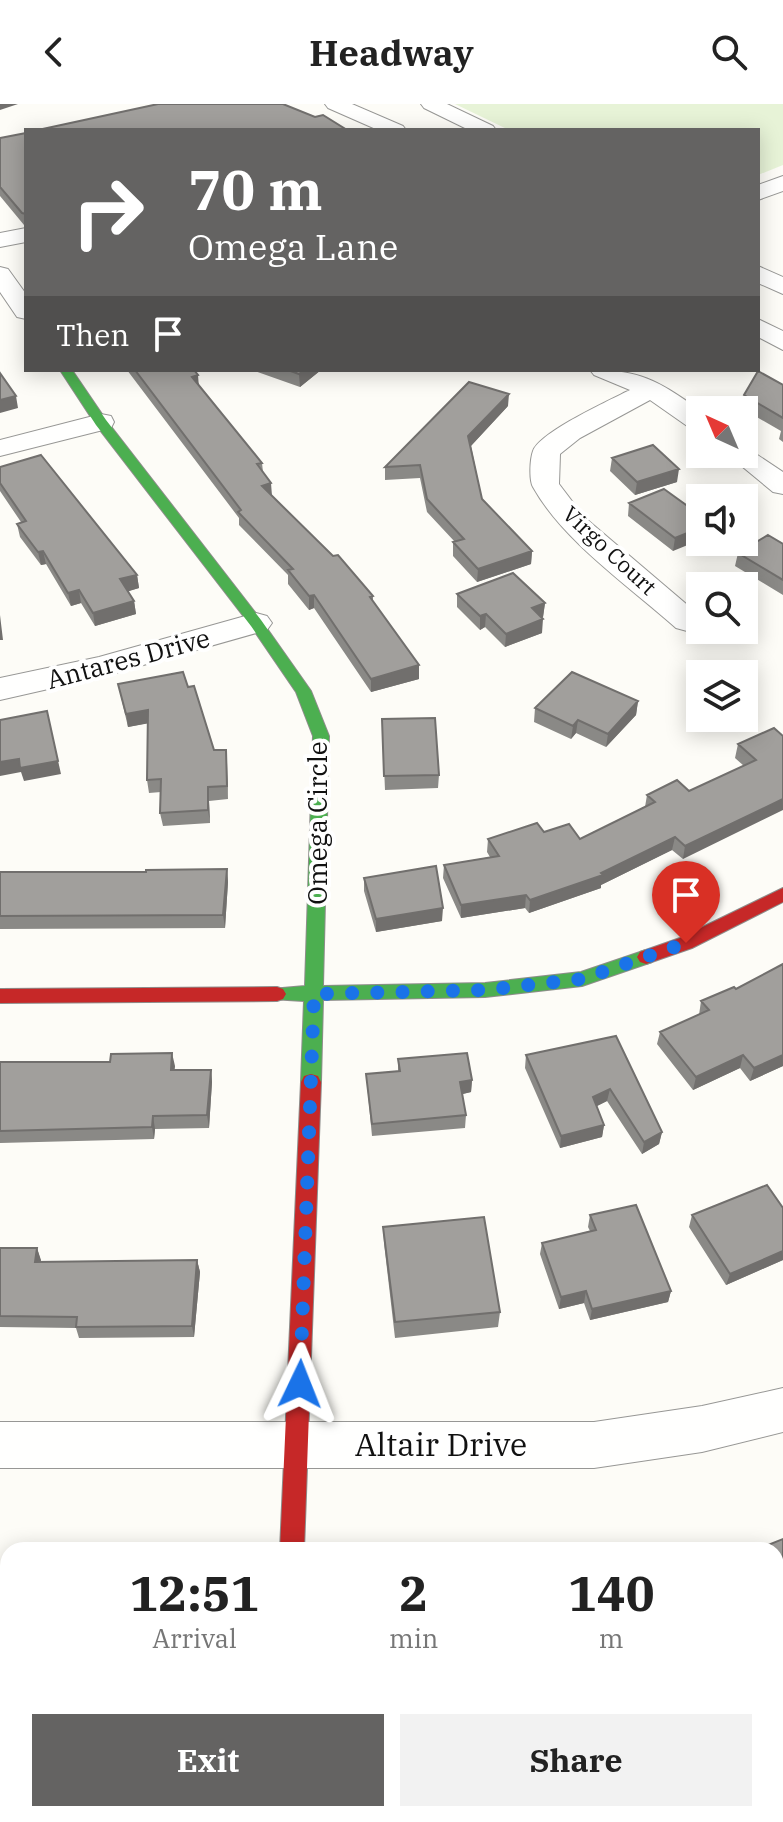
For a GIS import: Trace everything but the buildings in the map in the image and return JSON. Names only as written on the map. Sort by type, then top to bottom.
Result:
[{"type":"street","points":[[335,104],[391,128]]},
{"type":"street","points":[[431,104],[482,128]]},
{"type":"street","points":[[760,192],[783,183]]},
{"type":"street","points":[[0,240],[24,235]]},
{"type":"street","points":[[0,274],[24,309]]},
{"type":"street","points":[[760,274],[783,287]]},
{"type":"street","points":[[760,327],[783,342]]},
{"type":"street","name":"Omega Circle","points":[[67,372],[101,422],[256,623],[303,691],[321,736],[292,1542]]},
{"type":"street","points":[[608,372],[651,389],[686,413]]},
{"type":"street","name":"Virgo Court","points":[[651,389],[570,432],[546,452],[545,484],[574,523],[686,620]]},
{"type":"street","points":[[0,448],[101,422]]},
{"type":"street","points":[[758,467],[783,486]]},
{"type":"street","name":"Antares Drive","points":[[0,689],[101,667],[256,623]]},
{"type":"street","points":[[0,996],[485,990],[582,979],[686,943],[783,894]]},
{"type":"street","name":"Altair Drive","points":[[0,1445],[594,1445],[702,1429],[783,1410]]},
{"type":"green space","points":[[455,104],[783,104],[783,165],[760,174],[760,128],[505,128]]},
{"type":"traffic: fast","points":[[67,372],[101,422],[256,623],[303,691],[321,736],[311,1082]]},
{"type":"traffic: fast","points":[[277,994],[485,990],[582,979],[646,957]]},
{"type":"traffic: jam","points":[[646,957],[686,943],[783,894]]},
{"type":"traffic: jam","points":[[0,996],[277,994]]},
{"type":"traffic: jam","points":[[292,1542],[311,1082]]},
{"type":"route","points":[[300,1384],[314,994],[485,990],[582,979],[686,943]]}]
